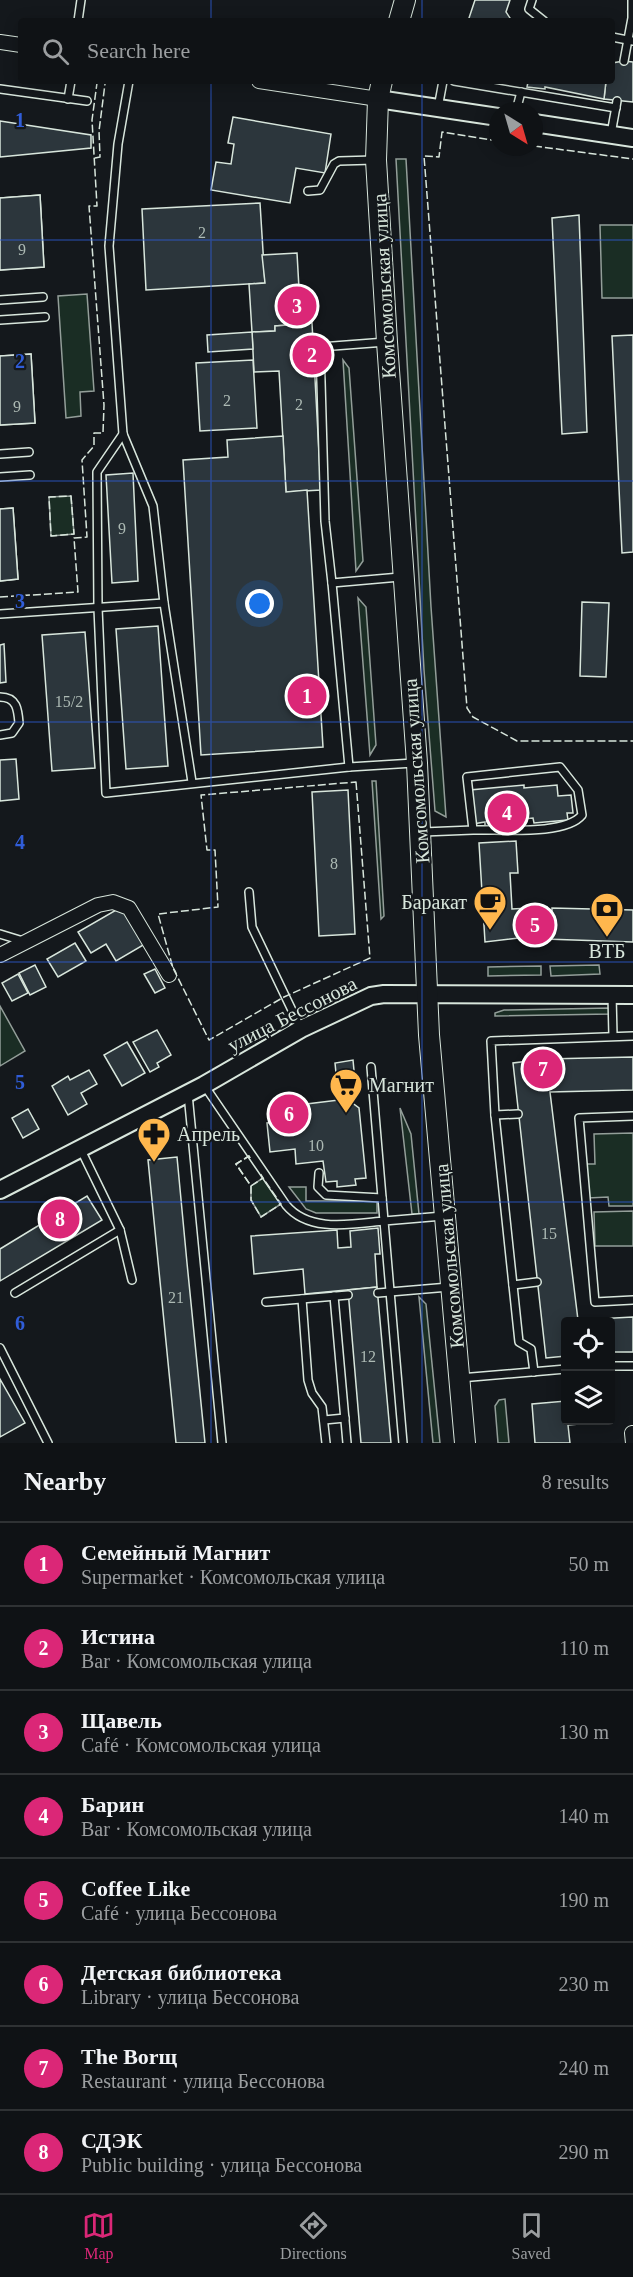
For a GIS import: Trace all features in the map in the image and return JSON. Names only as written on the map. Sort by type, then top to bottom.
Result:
[{"type":"main road","points":[[400,18],[405,0]]},
{"type":"main road","name":"Комсомольская улица","points":[[380,90],[376,160],[417,763],[429,1035],[465,1443]]},
{"type":"street","points":[[0,42],[18,45]]},
{"type":"street","points":[[299,84],[380,90],[438,108],[489,116]]},
{"type":"street","points":[[543,124],[633,138]]},
{"type":"street","points":[[0,955],[98,904],[120,903],[129,908],[169,975]]},
{"type":"street","name":"улица Бессонова","points":[[0,1190],[80,1147],[188,1094],[301,1029],[371,996],[384,994],[633,994]]},
{"type":"street","points":[[632,1434],[633,1443]]},
{"type":"lane","points":[[78,18],[81,0]]},
{"type":"lane","points":[[532,0],[529,9],[540,18]]},
{"type":"lane","points":[[624,61],[630,40],[632,0]]},
{"type":"lane","points":[[615,38],[630,40]]},
{"type":"lane","points":[[68,99],[70,84]]},
{"type":"lane","points":[[128,84],[118,144],[109,246],[123,434],[153,506],[164,603],[192,782]]},
{"type":"lane","points":[[438,108],[442,84]]},
{"type":"lane","points":[[472,84],[616,104],[611,135]]},
{"type":"lane","points":[[0,89],[87,101]]},
{"type":"lane","points":[[518,102],[520,92]]},
{"type":"lane","points":[[308,191],[320,190],[334,164],[339,161],[376,160]]},
{"type":"lane","points":[[0,300],[44,297]]},
{"type":"lane","points":[[0,320],[45,317]]},
{"type":"lane","points":[[349,767],[325,521],[320,347],[387,342]]},
{"type":"lane","points":[[123,434],[97,472],[98,608],[106,793],[192,782],[417,763]]},
{"type":"lane","points":[[0,454],[29,452]]},
{"type":"lane","points":[[0,477],[30,475]]},
{"type":"lane","points":[[332,583],[403,576]]},
{"type":"lane","points":[[0,614],[164,603]]},
{"type":"lane","points":[[0,698],[10,699],[16,705],[19,723],[12,733],[0,735]]},
{"type":"lane","points":[[420,832],[560,828],[576,823],[582,815],[578,790],[560,767],[467,777],[473,830]]},
{"type":"lane","points":[[249,892],[252,927],[301,1029]]},
{"type":"lane","points":[[0,934],[24,942]]},
{"type":"lane","points":[[612,995],[613,1036]]},
{"type":"lane","points":[[534,1372],[531,1349],[519,1342],[495,1115],[491,1041],[633,1036]]},
{"type":"lane","points":[[371,1067],[403,1443]]},
{"type":"lane","points":[[204,1085],[286,1205],[297,1216],[315,1223],[384,1221],[445,1215]]},
{"type":"lane","points":[[188,1094],[222,1443]]},
{"type":"lane","points":[[495,1115],[519,1114]]},
{"type":"lane","points":[[633,1116],[579,1118],[595,1302],[633,1300]]},
{"type":"lane","points":[[80,1147],[120,1230],[132,1280]]},
{"type":"lane","points":[[319,1173],[318,1187],[323,1193],[382,1198]]},
{"type":"lane","points":[[15,1293],[120,1230]]},
{"type":"lane","points":[[513,1285],[537,1282]]},
{"type":"lane","points":[[378,1293],[452,1286]]},
{"type":"lane","points":[[266,1302],[348,1295]]},
{"type":"lane","points":[[334,1296],[347,1443]]},
{"type":"lane","points":[[302,1299],[308,1380],[312,1393],[322,1407],[326,1443]]},
{"type":"lane","points":[[0,1348],[48,1443]]},
{"type":"lane","points":[[615,1366],[633,1366]]},
{"type":"lane","points":[[459,1378],[561,1369]]},
{"type":"lane","points":[[324,1420],[345,1418]]},
{"type":"green space","points":[[396,159],[406,159],[431,607],[446,817],[435,811],[424,670]]},
{"type":"green space","points":[[600,225],[633,225],[633,298],[602,298]]},
{"type":"green space","points":[[87,294],[94,391],[80,392],[81,416],[66,418],[58,296]]},
{"type":"green space","points":[[343,360],[349,368],[363,561],[356,571]]},
{"type":"green space","points":[[71,496],[74,534],[51,536],[49,497]]},
{"type":"green space","points":[[358,598],[366,607],[376,745],[370,755]]},
{"type":"green space","points":[[372,781],[376,781],[384,916],[381,919]]},
{"type":"green space","points":[[599,965],[600,974],[551,976],[550,966]]},
{"type":"green space","points":[[541,966],[541,975],[488,976],[488,967]]},
{"type":"green space","points":[[0,1006],[25,1051],[0,1066]]},
{"type":"green space","points":[[610,1008],[610,1014],[495,1016],[495,1013],[504,1010]]},
{"type":"green space","points":[[400,1108],[411,1134],[419,1214],[412,1214]]},
{"type":"green space","points":[[633,1133],[633,1206],[609,1206],[608,1197],[588,1198],[587,1164],[595,1164],[594,1134]]},
{"type":"green space","points":[[263,1178],[281,1204],[261,1217],[251,1200],[251,1186]]},
{"type":"green space","points":[[289,1187],[306,1187],[306,1201],[377,1201],[377,1213],[316,1213],[306,1209]]},
{"type":"green space","points":[[633,1211],[633,1246],[595,1246],[594,1212]]},
{"type":"green space","points":[[419,1297],[426,1304],[440,1443],[433,1443]]},
{"type":"green space","points":[[505,1399],[509,1443],[498,1443],[495,1406],[499,1400]]},
{"type":"building","points":[[475,0],[510,0],[506,12],[510,18],[469,18]]},
{"type":"building","points":[[615,62],[633,62],[633,102],[604,99],[606,84],[615,84]]},
{"type":"building","points":[[528,84],[606,84],[604,99],[545,87],[545,89],[527,87]]},
{"type":"building","points":[[233,117],[331,134],[325,173],[296,168],[290,203],[211,190],[216,162],[231,164],[234,144],[228,143]]},
{"type":"building","points":[[0,121],[91,135],[91,148],[0,157]]},
{"type":"building","points":[[40,195],[44,267],[0,270],[0,198]]},
{"type":"building","points":[[40,195],[44,267],[0,270],[0,198]]},
{"type":"building","points":[[260,203],[265,283],[146,290],[142,209]]},
{"type":"building","points":[[579,215],[587,432],[562,434],[552,218]]},
{"type":"building","points":[[297,253],[301,324],[275,326],[275,331],[252,332],[249,284],[265,283],[262,255]]},
{"type":"building","points":[[312,323],[321,490],[286,492],[279,371],[254,372],[252,332],[275,331],[275,326]]},
{"type":"building","points":[[252,332],[253,349],[208,352],[207,335]]},
{"type":"building","points":[[633,335],[633,552],[622,553],[612,336]]},
{"type":"building","points":[[31,354],[35,423],[0,425],[0,356]]},
{"type":"building","points":[[31,354],[35,423],[0,425],[0,356]]},
{"type":"building","points":[[253,360],[257,428],[200,431],[196,363]]},
{"type":"building","points":[[283,436],[286,492],[307,490],[323,747],[201,755],[183,460],[228,457],[227,440]]},
{"type":"building","points":[[133,473],[138,581],[112,583],[106,475]]},
{"type":"building","points":[[13,508],[18,579],[0,581],[0,509]]},
{"type":"building","points":[[13,508],[18,579],[0,581],[0,509]]},
{"type":"building","points":[[582,602],[609,603],[606,677],[580,676]]},
{"type":"building","points":[[158,626],[168,766],[126,769],[116,629]]},
{"type":"building","points":[[85,632],[95,768],[52,771],[42,635]]},
{"type":"building","points":[[4,644],[6,682],[0,683],[0,645]]},
{"type":"building","points":[[16,759],[19,799],[0,801],[0,760]]},
{"type":"building","points":[[524,785],[524,788],[557,785],[558,796],[571,795],[573,813],[567,813],[568,820],[534,823],[533,818],[501,821],[501,825],[485,826],[485,822],[473,824],[470,790]]},
{"type":"building","points":[[348,790],[355,934],[319,936],[312,792]]},
{"type":"building","points":[[516,841],[518,873],[510,873],[512,909],[547,907],[547,911],[552,911],[552,908],[633,910],[633,942],[545,939],[545,935],[485,942],[479,843]]},
{"type":"building","points":[[123,906],[145,944],[116,961],[106,944],[91,953],[78,932]]},
{"type":"building","points":[[75,943],[86,961],[58,977],[47,959]]},
{"type":"building","points":[[35,965],[46,987],[30,995],[19,973]]},
{"type":"building","points":[[155,969],[165,988],[155,993],[144,974]]},
{"type":"building","points":[[18,974],[28,993],[12,1001],[2,983]]},
{"type":"building","points":[[157,1030],[171,1055],[157,1063],[159,1067],[150,1072],[133,1042]]},
{"type":"building","points":[[127,1042],[145,1073],[122,1086],[104,1055]]},
{"type":"building","points":[[633,1057],[633,1090],[550,1092],[578,1317],[561,1317],[561,1356],[546,1358],[513,1063],[546,1059]]},
{"type":"building","points":[[353,1060],[355,1081],[337,1083],[335,1063]]},
{"type":"building","points":[[89,1070],[97,1084],[81,1093],[87,1104],[68,1115],[52,1086],[68,1076],[70,1080]]},
{"type":"building","points":[[347,1099],[359,1108],[366,1178],[355,1179],[356,1185],[337,1187],[337,1181],[326,1182],[323,1161],[296,1164],[295,1149],[270,1152],[267,1123],[283,1121],[282,1107]]},
{"type":"building","points":[[28,1109],[39,1129],[23,1138],[12,1118]]},
{"type":"building","points":[[177,1157],[205,1443],[176,1443],[148,1160]]},
{"type":"building","points":[[87,1196],[102,1220],[0,1281],[0,1249]]},
{"type":"building","points":[[378,1228],[380,1254],[375,1254],[377,1287],[305,1294],[303,1269],[254,1274],[251,1236],[337,1230],[338,1248],[351,1247],[350,1231]]},
{"type":"building","points":[[377,1287],[391,1443],[361,1443],[348,1290]]},
{"type":"building","points":[[633,1317],[633,1352],[615,1352],[615,1318]]},
{"type":"building","points":[[0,1379],[25,1423],[0,1437]]},
{"type":"building","points":[[561,1401],[561,1425],[568,1425],[570,1443],[535,1443],[532,1404]]},
{"type":"fence","points":[[0,597],[78,592],[74,538],[87,537],[82,460],[94,446],[94,433],[103,433],[104,405],[89,206],[97,206],[92,120],[97,84]]},
{"type":"fence","points":[[95,158],[100,157],[99,131],[105,84]]},
{"type":"fence","points":[[489,140],[442,132],[439,157],[424,156],[467,708],[473,717],[517,741],[633,741]]},
{"type":"fence","points":[[543,147],[633,159]]},
{"type":"fence","points":[[71,496],[74,534],[51,536],[49,497],[71,496]]},
{"type":"fence","points":[[356,782],[370,958],[284,997],[209,1040],[173,968],[158,914],[218,907],[215,850],[207,850],[201,795],[356,782]]},
{"type":"fence","points":[[250,1158],[249,1156],[236,1164],[251,1186],[251,1200],[261,1217],[281,1204],[263,1178]]},
{"type":"fence","points":[[250,1158],[249,1156],[236,1164],[251,1186]]},
{"type":"fence","points":[[251,1186],[263,1178],[260,1173]]},
{"type":"place","name":"Щавель","points":[[297,306]]},
{"type":"place","name":"Истина","points":[[312,355]]},
{"type":"place","name":"Семейный Магнит","points":[[307,696]]},
{"type":"place","name":"Барин","points":[[507,813]]},
{"type":"place","name":"Coffee Like","points":[[535,925]]},
{"type":"place","name":"Баракат","points":[[490,931]]},
{"type":"place","name":"ВТБ","points":[[607,938]]},
{"type":"place","name":"The Borщ","points":[[543,1069]]},
{"type":"place","name":"Детская библиотека","points":[[289,1114]]},
{"type":"place","name":"Магнит","points":[[346,1114]]},
{"type":"place","name":"Апрель","points":[[154,1163]]},
{"type":"place","name":"СДЭК","points":[[60,1219]]}]
